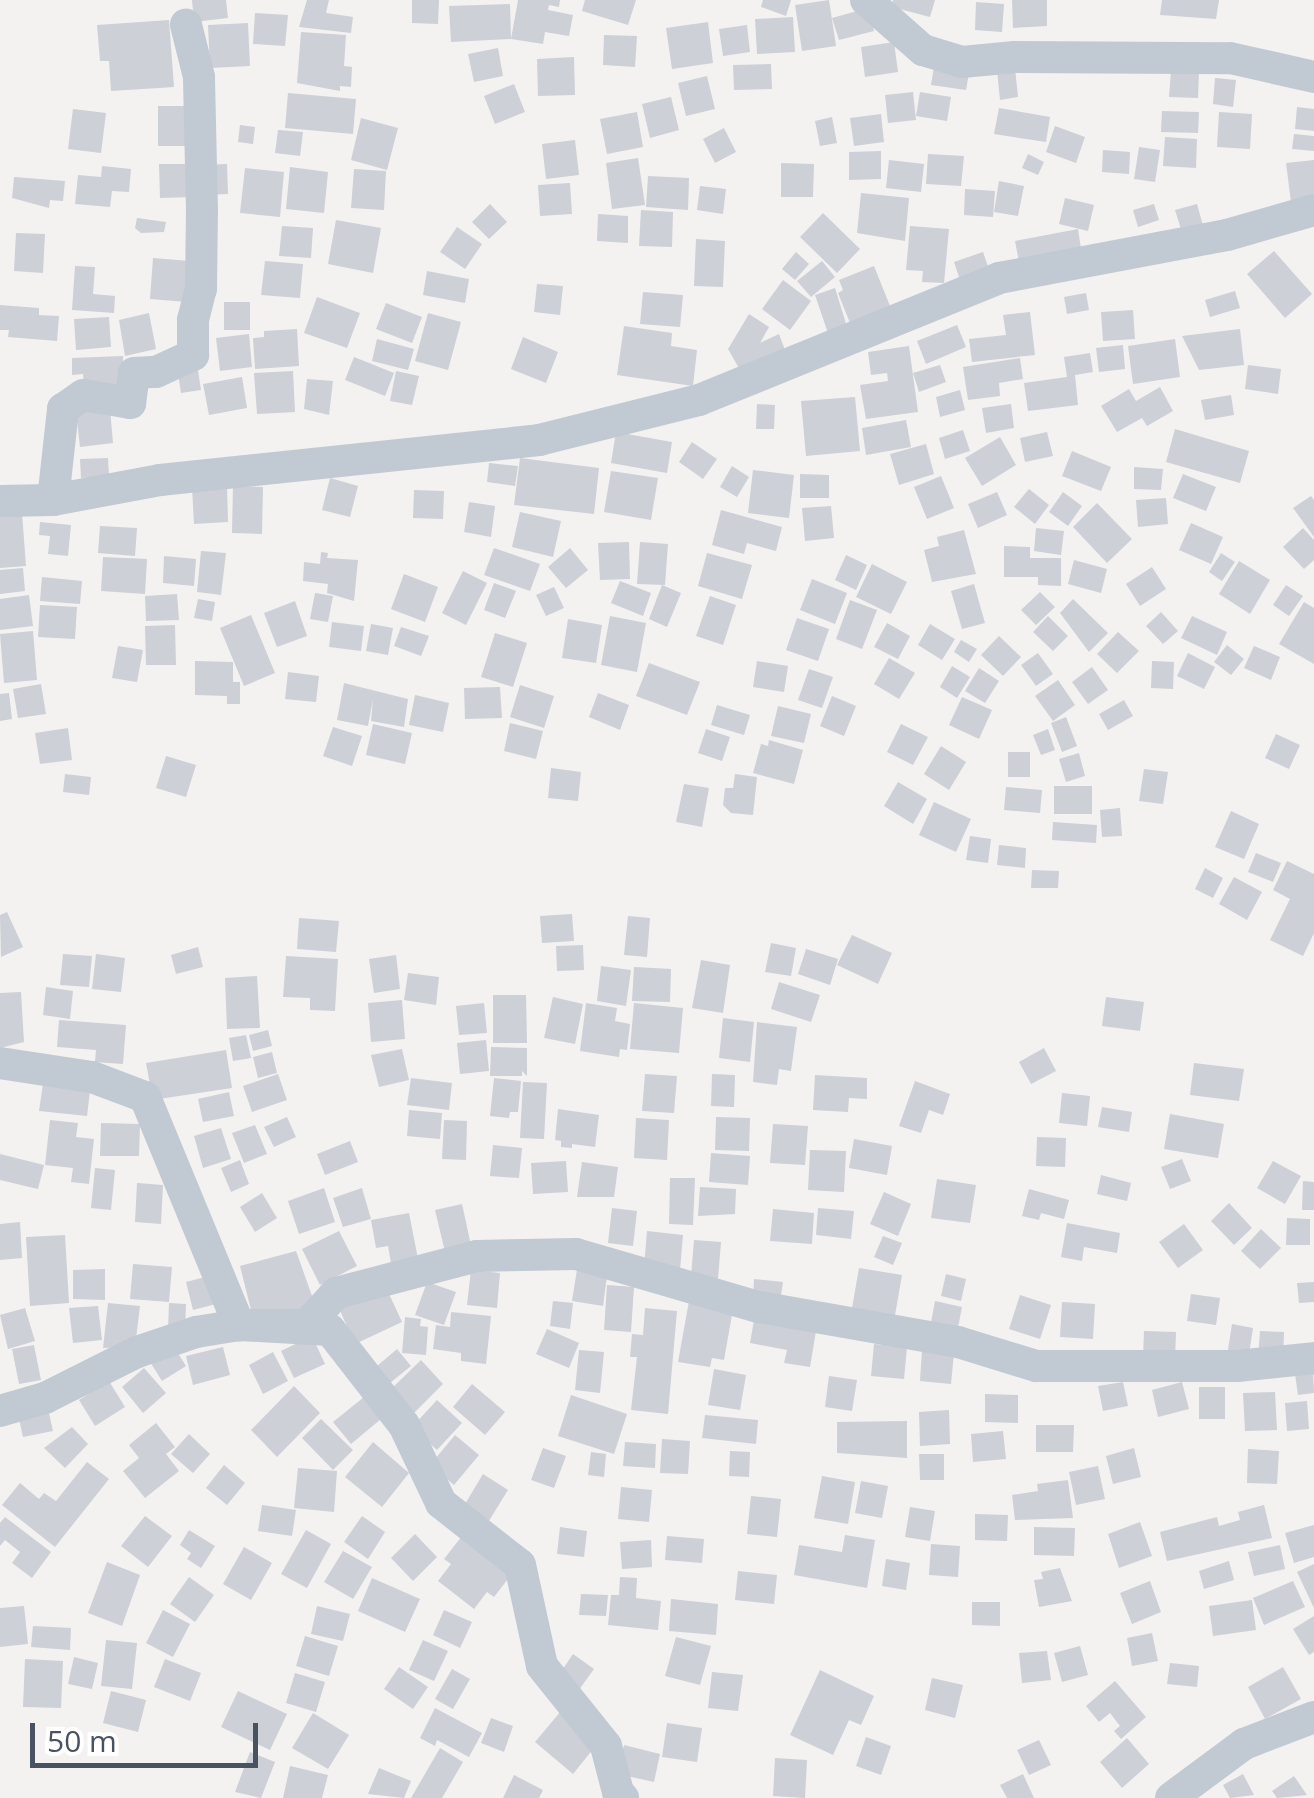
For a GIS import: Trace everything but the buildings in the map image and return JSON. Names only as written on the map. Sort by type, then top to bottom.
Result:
[{"type":"street","points":[[866,0],[922,50],[962,62],[1070,56],[1230,58],[1314,77]]},
{"type":"street","points":[[53,500],[63,410],[83,395],[130,402],[134,373],[156,372],[193,355],[193,320],[201,289],[202,211],[199,76],[186,26]]},
{"type":"street","points":[[0,501],[53,500],[160,480],[539,440],[698,400],[999,278],[1228,235],[1314,210]]},
{"type":"street","points":[[0,1063],[92,1076],[145,1097],[239,1325]]},
{"type":"street","points":[[0,1411],[45,1398],[137,1352],[196,1332],[239,1325],[307,1325],[336,1293],[477,1256],[576,1254],[758,1308],[958,1342],[1036,1366],[1237,1366],[1314,1358]]},
{"type":"street","points":[[239,1325],[330,1330],[404,1425],[441,1503],[520,1565],[542,1666],[606,1746],[618,1792],[624,1798]]},
{"type":"street","points":[[1171,1798],[1244,1744],[1314,1717]]}]
